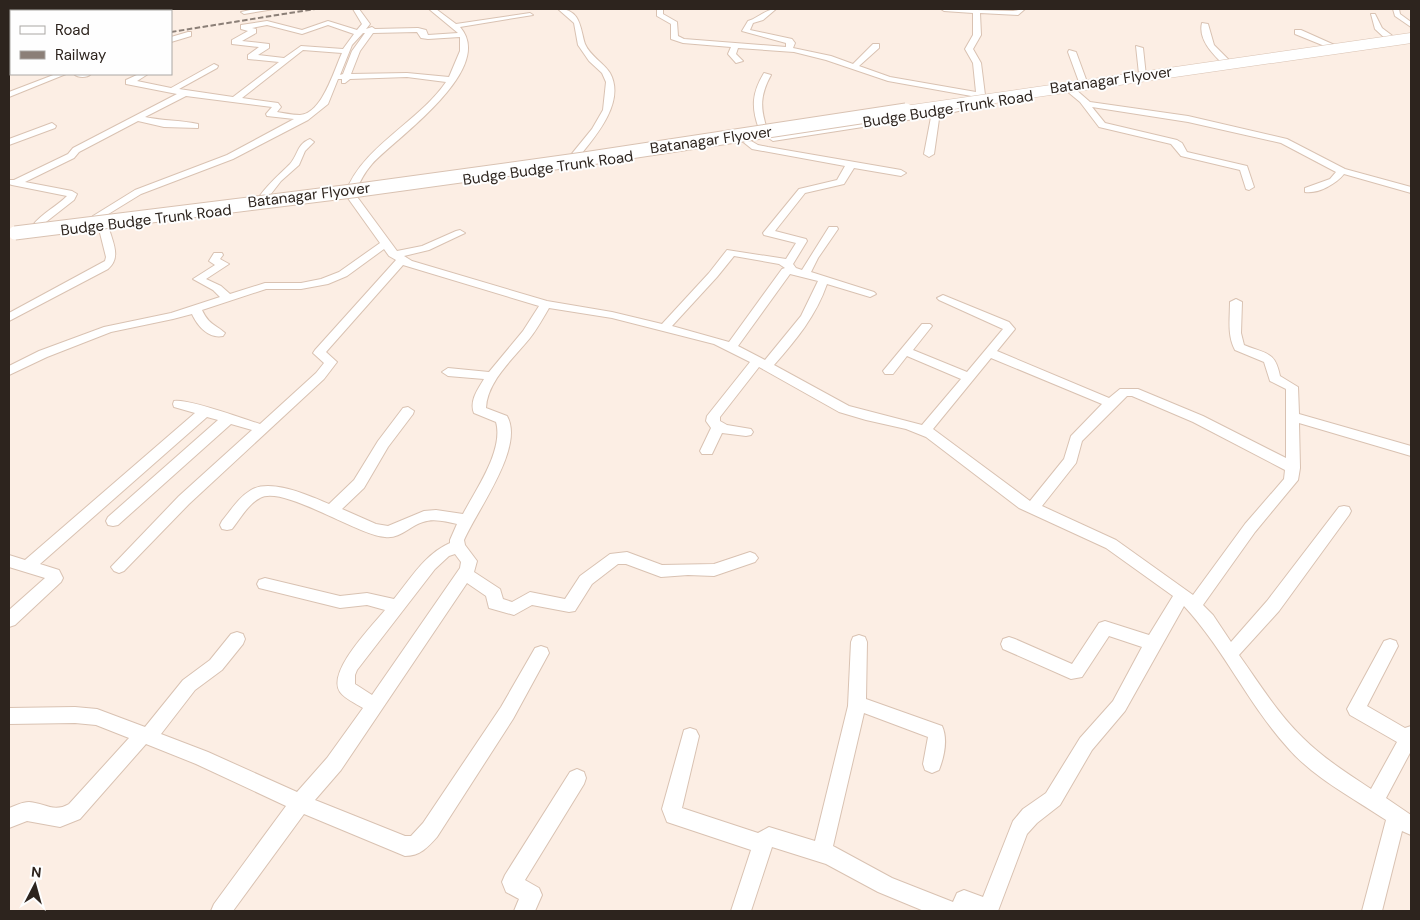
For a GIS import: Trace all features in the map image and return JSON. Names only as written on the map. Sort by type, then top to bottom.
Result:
[{"type":"main road","name":"Batanagar Flyover","points":[[10,233],[352,191],[578,160],[1055,88],[1411,39]]},
{"type":"main road","name":"Budge Budge Trunk Road","points":[[142,216],[264,197],[352,190],[983,97]]},
{"type":"main road","name":"Budge Budge Trunk Road","points":[[10,233],[104,221]]},
{"type":"street","points":[[115,9],[152,10]]},
{"type":"street","points":[[246,9],[244,12],[271,9]]},
{"type":"street","points":[[346,78],[366,24],[356,9]]},
{"type":"street","points":[[432,9],[454,26],[464,38],[464,52],[452,80],[443,94],[427,112],[371,160],[352,190],[385,244],[399,258],[450,276],[546,304],[612,315],[718,341],[826,400],[861,416],[903,422],[924,430],[973,464],[1013,497],[1032,508],[1110,544],[1188,600],[1207,620],[1262,703],[1295,743],[1322,767],[1404,822],[1372,911]]},
{"type":"street","points":[[561,9],[577,22],[582,45],[590,57],[605,72],[610,82],[607,110],[596,130],[574,156]]},
{"type":"street","points":[[660,9],[659,15],[675,23],[673,35],[676,39],[697,43],[790,49],[828,58],[888,79],[983,97],[977,64],[970,49],[977,35],[976,11]]},
{"type":"street","points":[[773,9],[761,19],[750,22],[746,31],[789,41],[791,43],[790,49]]},
{"type":"street","points":[[944,9],[1016,13],[1022,9]]},
{"type":"street","points":[[1396,9],[1400,18],[1411,26]]},
{"type":"street","points":[[454,26],[530,15]]},
{"type":"street","points":[[1373,15],[1379,29],[1391,39]]},
{"type":"street","points":[[9,318],[110,262],[111,257],[104,221],[138,192],[230,157],[305,118],[325,102],[345,51],[364,31],[376,22]]},
{"type":"street","points":[[286,60],[251,57],[266,46],[235,42],[253,31],[244,27],[262,24],[302,32],[328,23],[364,31],[418,30],[423,32],[424,36],[462,35]]},
{"type":"street","points":[[1204,24],[1205,36],[1210,46],[1226,62]]},
{"type":"street","points":[[1298,32],[1335,47]]},
{"type":"street","points":[[172,40],[188,34]]},
{"type":"street","name":"Budge Budge Trunk Road","points":[[10,233],[37,226],[104,221],[746,141],[936,112],[961,106],[983,97],[1391,39],[1411,39]]},
{"type":"street","name":"Budge Budge Trunk Road","points":[[983,97],[1071,90],[1411,39]]},
{"type":"street","points":[[735,45],[732,54],[739,61]]},
{"type":"street","points":[[854,68],[876,46]]},
{"type":"street","points":[[234,100],[303,48],[345,51]]},
{"type":"street","points":[[1139,48],[1143,74]]},
{"type":"street","points":[[1072,52],[1083,82]]},
{"type":"street","points":[[171,91],[214,66]]},
{"type":"street","points":[[9,95],[59,75]]},
{"type":"street","points":[[142,75],[129,82],[185,94],[277,105],[271,113],[272,115],[305,118]]},
{"type":"street","points":[[336,77],[408,75],[452,80]]},
{"type":"street","points":[[763,129],[758,115],[756,99],[767,75]]},
{"type":"street","points":[[1071,90],[1084,102],[1102,125],[1174,142],[1179,145],[1180,151],[1184,154],[1244,168],[1249,187]]},
{"type":"street","points":[[12,182],[71,156],[74,151],[185,94]]},
{"type":"street","points":[[1084,102],[1215,124],[1284,141],[1342,171],[1411,190]]},
{"type":"street","points":[[929,154],[936,112]]},
{"type":"street","points":[[138,118],[164,124],[178,123],[195,126]]},
{"type":"street","points":[[9,142],[52,126]]},
{"type":"street","points":[[746,141],[755,147],[768,150],[901,174]]},
{"type":"street","points":[[264,197],[278,179],[296,163],[301,150],[310,142]]},
{"type":"street","points":[[731,347],[790,267],[802,242],[768,233],[802,191],[840,182],[850,166]]},
{"type":"street","points":[[1308,190],[1333,181],[1342,171]]},
{"type":"street","points":[[12,182],[72,194],[71,198],[46,216],[37,226]]},
{"type":"street","points":[[805,274],[813,258],[834,229]]},
{"type":"street","points":[[119,567],[184,500],[263,430],[330,364],[330,360],[320,356],[319,352],[399,258],[460,233]]},
{"type":"street","points":[[9,371],[43,354],[100,331],[154,321],[265,286],[302,286],[324,282],[343,274],[385,244]]},
{"type":"street","points":[[665,327],[713,275],[729,253],[739,252],[870,294]]},
{"type":"street","points":[[218,255],[214,261],[224,264],[198,279],[217,288],[228,298]]},
{"type":"street","points":[[195,266],[211,271]]},
{"type":"street","points":[[746,432],[718,427],[713,421],[714,416],[762,364],[799,330],[808,318],[824,279]]},
{"type":"street","points":[[924,430],[1008,331],[1008,327],[943,298]]},
{"type":"street","points":[[960,911],[964,900],[989,911],[1020,828],[1030,816],[1053,799],[1086,744],[1119,706],[1153,643],[1291,480],[1293,468],[1292,387],[1274,378],[1271,362],[1268,359],[1244,350],[1238,344],[1234,323],[1236,302]]},
{"type":"street","points":[[221,911],[300,803],[326,775],[464,573],[469,561],[458,546],[459,534],[484,491],[504,439],[504,421],[482,412],[478,406],[493,376],[528,333],[546,304]]},
{"type":"street","points":[[196,309],[201,323],[211,333]]},
{"type":"street","points":[[889,371],[926,326]]},
{"type":"street","points":[[905,351],[968,377]]},
{"type":"street","points":[[990,353],[1111,403]]},
{"type":"street","points":[[448,372],[493,376]]},
{"type":"street","points":[[1032,508],[1071,460],[1076,440],[1124,392],[1134,392],[1198,419],[1293,468]]},
{"type":"street","points":[[179,404],[263,430]]},
{"type":"street","points":[[331,511],[359,484],[383,444],[408,411]]},
{"type":"street","points":[[28,566],[206,412]]},
{"type":"street","points":[[1293,417],[1411,451]]},
{"type":"street","points":[[113,521],[229,418]]},
{"type":"street","points":[[707,452],[718,427]]},
{"type":"street","points":[[227,525],[249,499],[263,491],[282,493],[378,531],[397,531],[418,518],[427,516],[467,520]]},
{"type":"street","points":[[1230,654],[1273,606],[1344,511]]},
{"type":"street","points":[[374,705],[351,692],[346,687],[346,675],[351,665],[438,556],[458,546]]},
{"type":"street","points":[[464,573],[494,593],[495,603],[514,609],[530,598],[569,606],[586,580],[615,558],[628,558],[662,571],[714,570],[750,558]]},
{"type":"street","points":[[9,561],[54,574],[55,578],[9,620]]},
{"type":"street","points":[[265,584],[340,602],[367,599],[398,606]]},
{"type":"street","points":[[1009,644],[1071,672],[1076,672],[1105,628],[1153,643]]},
{"type":"street","points":[[9,819],[20,812],[34,812],[55,819],[66,817],[76,811],[146,736],[189,686],[216,664],[237,639]]},
{"type":"street","points":[[822,851],[857,703],[859,642]]},
{"type":"street","points":[[1374,802],[1410,737],[1356,709],[1390,646]]},
{"type":"street","points":[[9,716],[75,714],[97,717],[202,758],[300,803],[405,846],[412,847],[419,844],[430,830],[507,713],[541,654]]},
{"type":"street","points":[[857,703],[936,732],[932,764]]},
{"type":"street","points":[[690,736],[671,812],[677,816],[763,844]]},
{"type":"street","points":[[524,911],[532,895],[513,885],[512,882],[577,778]]},
{"type":"street","points":[[741,911],[763,844],[766,838],[769,837],[822,851],[885,885],[949,911]]},
{"type":"railway","points":[[172,32],[315,9]]}]
